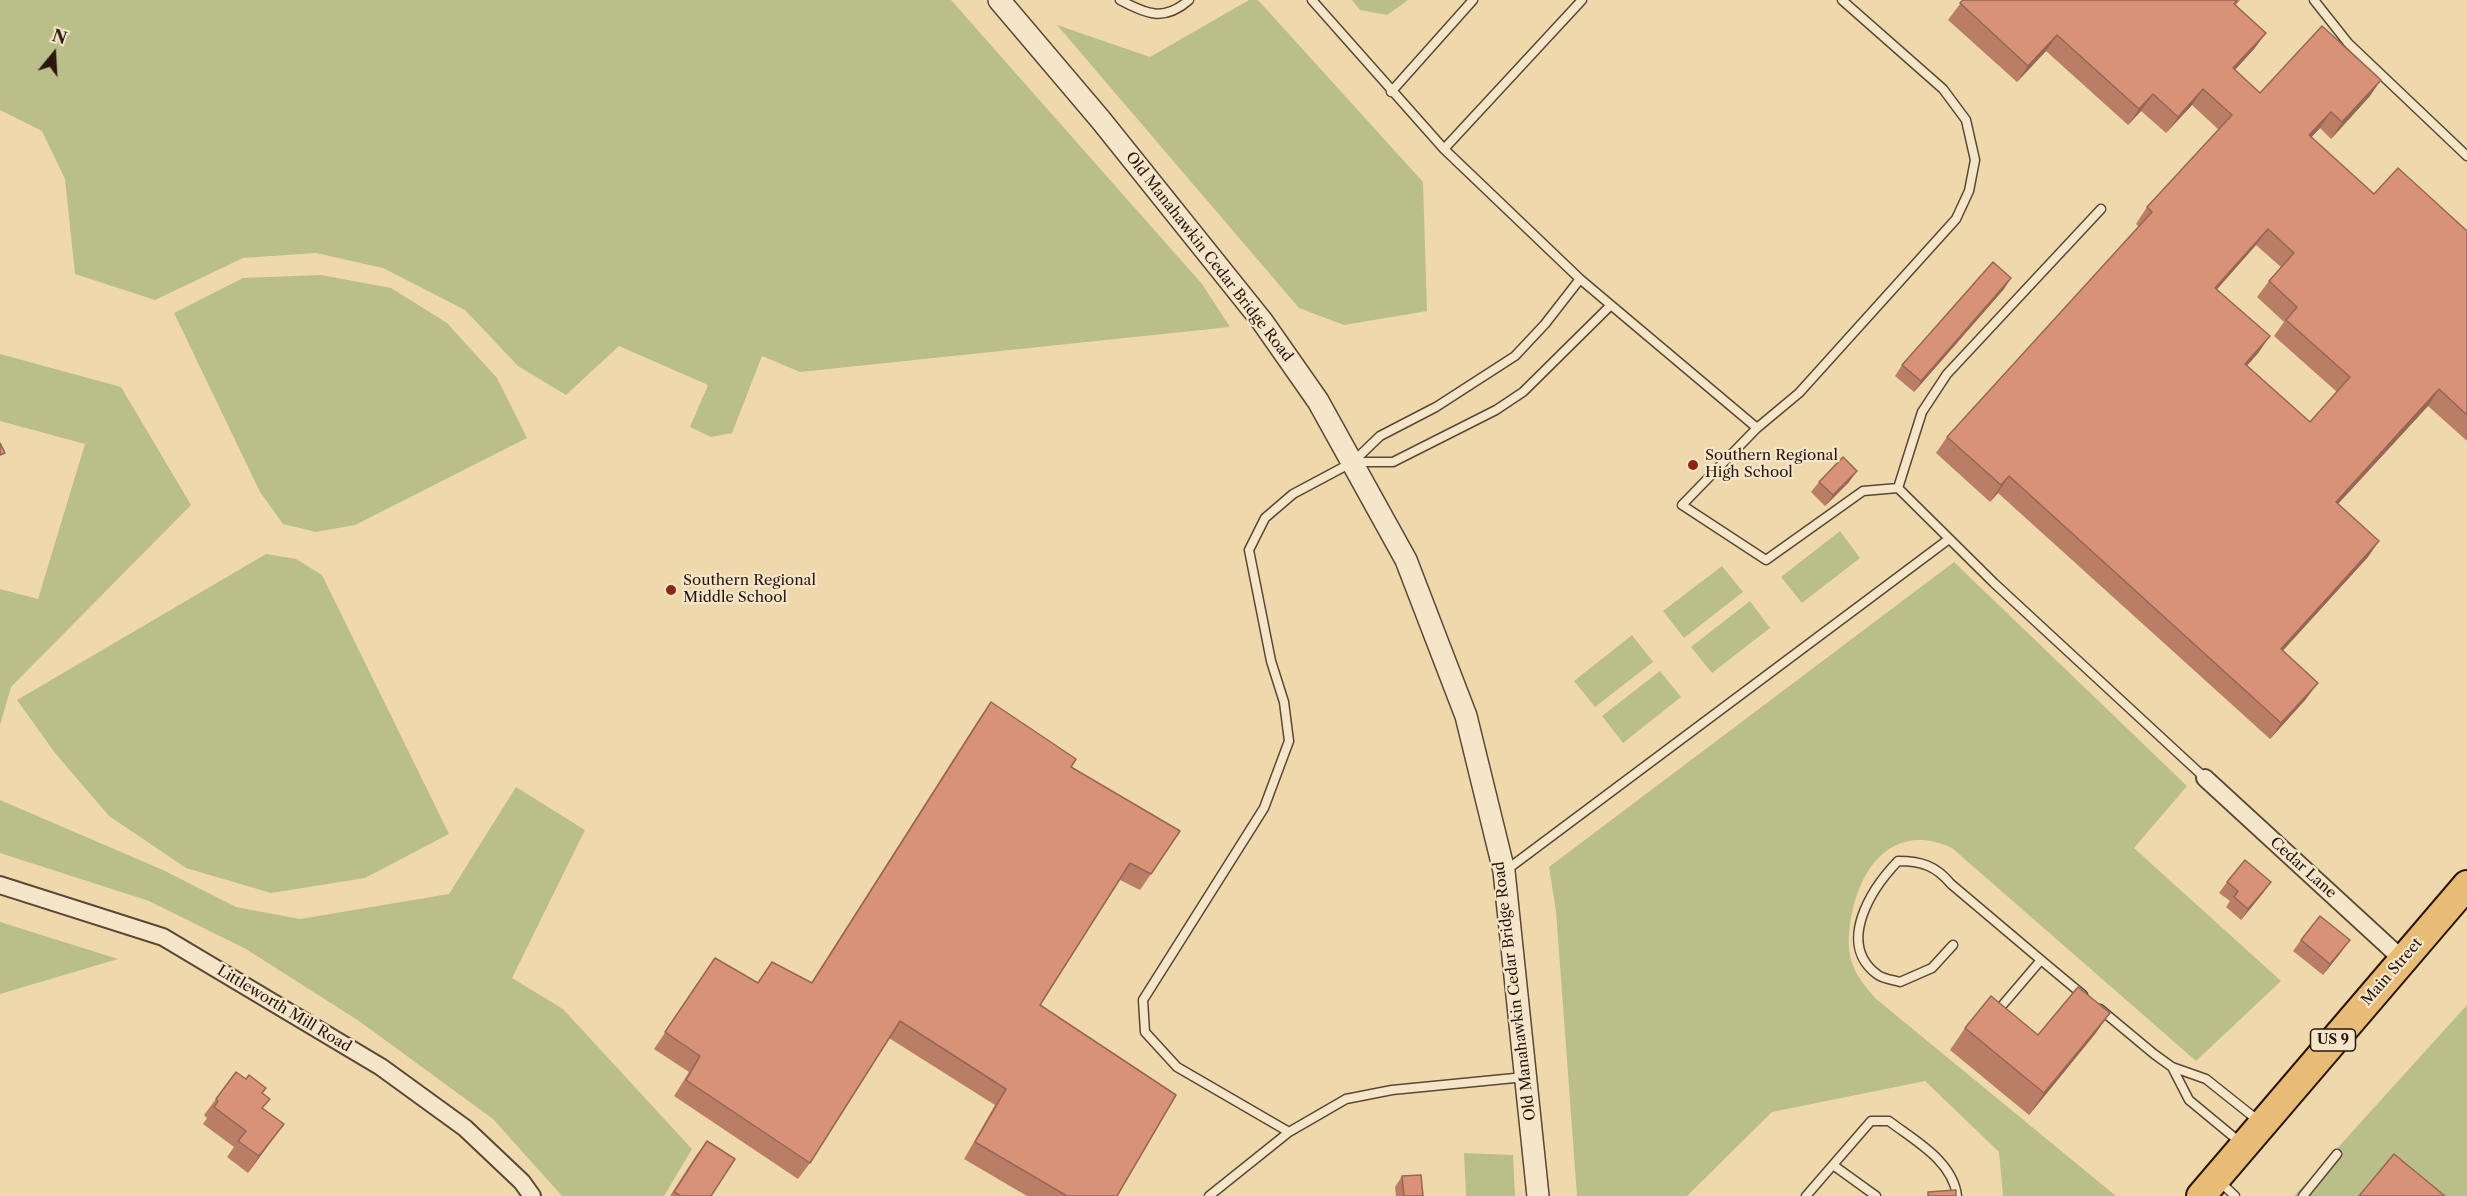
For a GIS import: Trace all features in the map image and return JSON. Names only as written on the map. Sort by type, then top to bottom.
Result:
[{"type":"highway","name":"Main Street","points":[[2217,1190],[2244,1146],[2262,1124],[2467,885]]},
{"type":"street","name":"Old Manahawkin Cedar Bridge Road","points":[[999,0],[1100,119],[1262,321],[1318,401],[1406,560],[1462,706],[1504,872],[1538,1196]]},
{"type":"street","name":"Cedar Lane","points":[[2205,778],[2402,959]]},
{"type":"street","name":"Littleworth Mill Road","points":[[0,885],[163,937],[381,1067],[465,1128],[522,1182],[532,1196]]},
{"type":"lane","points":[[1120,0],[1149,14],[1176,11],[1190,0]]},
{"type":"lane","points":[[1312,0],[1391,92],[1444,149],[1580,279],[1757,428]]},
{"type":"lane","points":[[1391,92],[1473,0]]},
{"type":"lane","points":[[1444,149],[1582,0]]},
{"type":"lane","points":[[1842,0],[1943,89],[1966,120],[1975,160],[1969,191],[1956,219],[1799,393],[1757,428],[1682,505],[1766,560],[1863,491],[1898,488],[1949,539],[2205,778]]},
{"type":"lane","points":[[2314,0],[2348,43],[2467,156]]},
{"type":"lane","points":[[1898,488],[1922,412],[1947,374],[2101,209]]},
{"type":"lane","points":[[1289,1132],[1177,1066],[1145,1032],[1143,999],[1264,808],[1289,741],[1284,702],[1270,661],[1249,550],[1266,518],[1293,494],[1353,462],[1380,436],[1436,407],[1515,356],[1545,324],[1580,279]]},
{"type":"lane","points":[[1353,462],[1393,462],[1496,410],[1523,392],[1611,305]]},
{"type":"lane","points":[[1504,872],[1949,539]]},
{"type":"lane","points":[[1953,945],[1932,968],[1900,982],[1879,976],[1871,968],[1859,944],[1861,919],[1868,900],[1878,884],[1898,861],[1916,861],[1940,872],[1951,884],[2087,998]]},
{"type":"lane","points":[[2000,1008],[2041,960]]},
{"type":"lane","points":[[2096,1005],[2172,1067],[2206,1078],[2262,1124]]},
{"type":"lane","points":[[2172,1067],[2189,1100],[2244,1146]]},
{"type":"lane","points":[[1209,1196],[1289,1132],[1347,1099],[1392,1090],[1526,1077]]},
{"type":"lane","points":[[1806,1196],[1871,1122],[1889,1121],[1941,1161],[1955,1183],[1957,1196]]},
{"type":"lane","points":[[2303,1196],[2337,1154]]},
{"type":"lane","points":[[1833,1165],[1876,1196]]},
{"type":"green space","points":[[0,0],[951,0],[1202,284],[1230,327],[800,372],[762,356],[732,433],[711,437],[690,427],[708,385],[619,346],[566,395],[518,366],[465,310],[383,268],[316,253],[243,258],[155,300],[75,274],[65,179],[42,131],[0,110]]},
{"type":"green space","points":[[1249,0],[1258,0],[1423,182],[1427,311],[1344,325],[1299,308],[1057,25],[1150,57]]},
{"type":"green space","points":[[1352,0],[1408,0],[1387,15],[1360,10]]},
{"type":"green space","points":[[321,275],[391,288],[447,323],[497,378],[527,438],[355,525],[316,532],[283,524],[260,492],[174,313],[243,278]]},
{"type":"green space","points":[[0,354],[121,387],[191,505],[11,687],[0,725],[0,589],[38,599],[85,444],[0,421]]},
{"type":"green space","points":[[1840,531],[1860,558],[1802,603],[1781,577]]},
{"type":"green space","points":[[266,554],[296,559],[322,575],[449,834],[365,878],[271,893],[186,868],[109,816],[55,753],[17,700]]},
{"type":"green space","points":[[1954,562],[2187,786],[2134,848],[2281,981],[2196,1061],[1952,848],[1932,841],[1915,840],[1899,844],[1885,852],[1874,863],[1857,894],[1851,918],[1850,954],[1864,985],[1875,998],[2116,1196],[2003,1196],[1999,1152],[1925,1081],[1772,1112],[1687,1196],[1577,1196],[1556,911],[1549,867]]},
{"type":"green space","points":[[1722,566],[1743,592],[1684,638],[1663,611]]},
{"type":"green space","points":[[1750,601],[1770,628],[1712,673],[1691,647]]},
{"type":"green space","points":[[1632,635],[1653,662],[1595,707],[1574,681]]},
{"type":"green space","points":[[1660,671],[1681,697],[1623,743],[1602,716]]},
{"type":"green space","points":[[516,787],[585,830],[512,978],[563,1009],[692,1149],[664,1196],[562,1196],[493,1119],[359,1021],[246,949],[149,901],[0,853],[0,800],[163,870],[236,907],[300,919],[449,894]]},
{"type":"green space","points":[[0,922],[118,959],[0,994]]},
{"type":"green space","points":[[2467,1005],[2467,1196],[2294,1196]]},
{"type":"green space","points":[[1464,1153],[1513,1155],[1515,1196],[1466,1196]]},
{"type":"building","points":[[1963,0],[2237,0],[2234,4],[2266,33],[2233,68],[2260,93],[2322,26],[2381,80],[2342,122],[2331,112],[2309,135],[2374,194],[2398,168],[2467,231],[2467,415],[2439,389],[2336,502],[2379,541],[2281,649],[2318,683],[2281,723],[2009,476],[2001,485],[1947,437],[2152,212],[2147,207],[2232,115],[2203,89],[2178,117],[2153,94],[2139,109],[2057,35],[2028,66],[1960,3]],"holes":[[[2268,229],[2294,253],[2269,281],[2297,307],[2286,320],[2350,377],[2310,422],[2245,364],[2270,336],[2215,288]]]},
{"type":"building","points":[[1993,262],[2011,278],[1921,381],[1902,365]]},
{"type":"building","points":[[0,443],[5,453],[0,455]]},
{"type":"building","points":[[1843,457],[1857,471],[1833,495],[1819,482]]},
{"type":"building","points":[[991,702],[1076,759],[1071,767],[1180,831],[1151,874],[1130,863],[1040,1005],[1176,1095],[1117,1196],[1067,1196],[975,1142],[1006,1089],[900,1021],[810,1163],[686,1080],[700,1056],[665,1032],[715,958],[758,983],[772,962],[812,983]]},
{"type":"building","points":[[2245,860],[2271,882],[2248,909],[2234,897],[2238,891],[2227,882]]},
{"type":"building","points":[[2320,916],[2350,940],[2330,964],[2301,940]]},
{"type":"building","points":[[2078,987],[2110,1013],[2044,1093],[1965,1028],[1991,996],[2038,1035]]},
{"type":"building","points":[[236,1072],[246,1079],[249,1075],[266,1088],[262,1093],[270,1099],[262,1108],[284,1124],[259,1156],[238,1141],[246,1131],[214,1107],[218,1101],[216,1099]]},
{"type":"building","points":[[707,1141],[735,1159],[711,1196],[681,1196],[674,1192]]},
{"type":"building","points":[[2394,1154],[2445,1196],[2359,1196]]},
{"type":"building","points":[[1421,1175],[1423,1196],[1404,1196],[1402,1176]]},
{"type":"building","points":[[1956,1190],[1956,1196],[1928,1196],[1928,1192]]},
{"type":"place","name":"Southern Regional High School","points":[[1693,465]]},
{"type":"place","name":"Southern Regional Middle School","points":[[671,590]]}]
